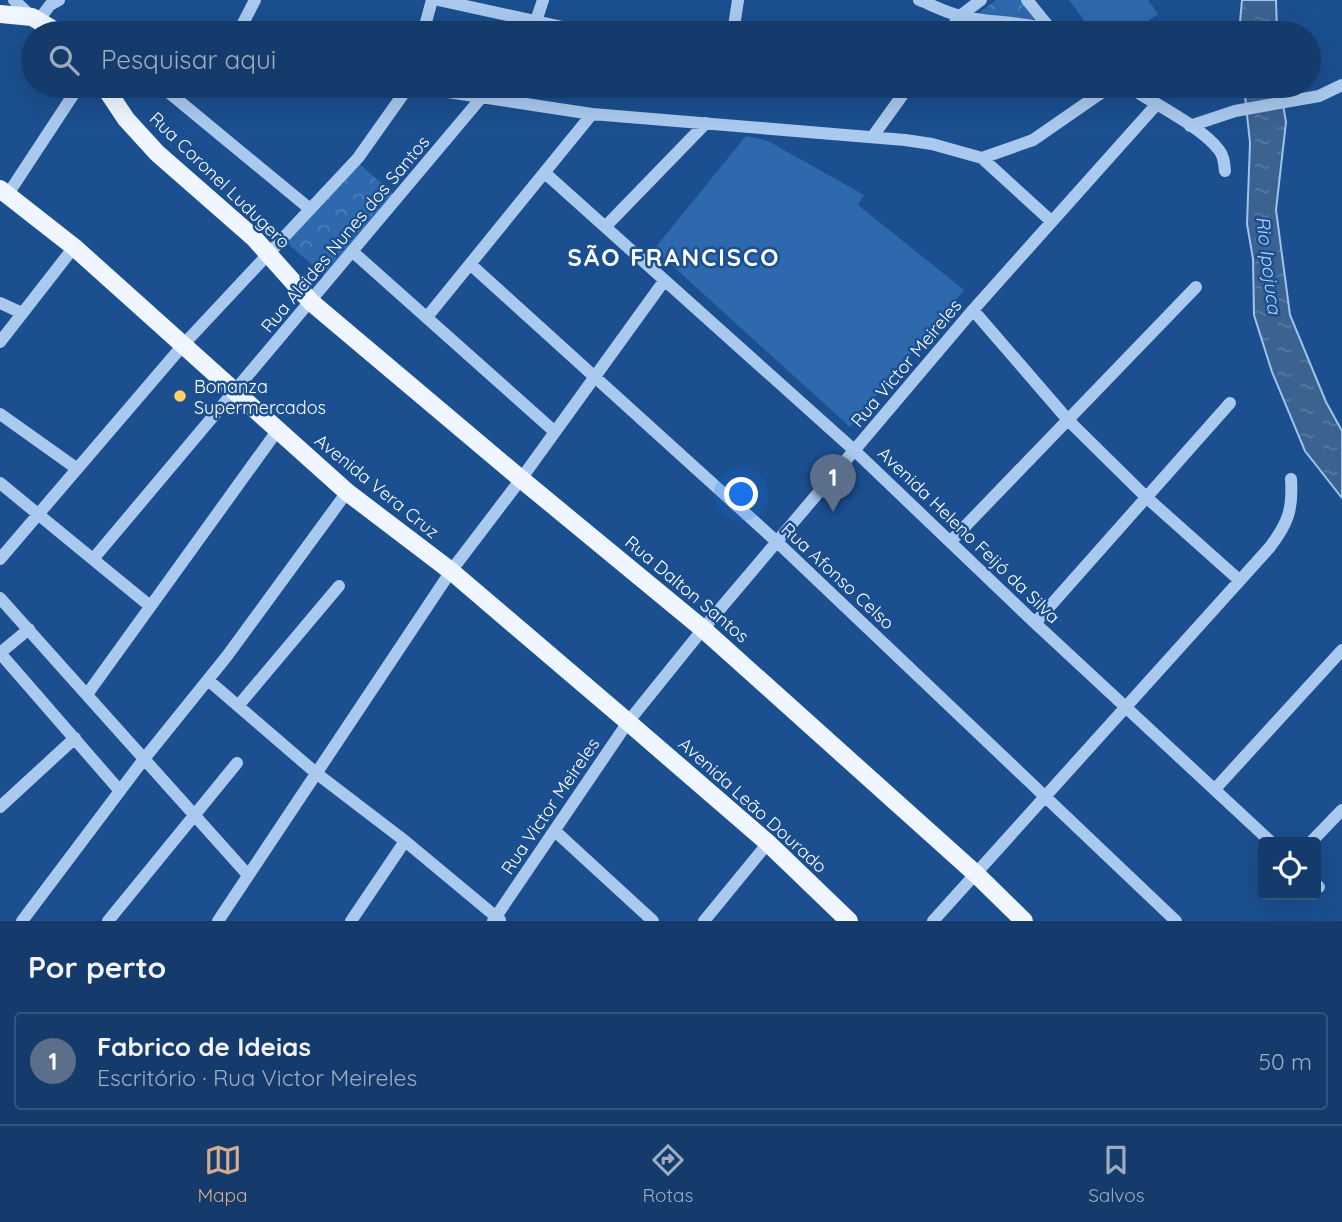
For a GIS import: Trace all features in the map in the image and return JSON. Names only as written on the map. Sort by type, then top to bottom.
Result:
[{"type":"main road","points":[[0,14],[38,21]]},
{"type":"main road","name":"Rua Coronel Ludugero","points":[[112,98],[126,119],[157,153],[254,238],[311,302]]},
{"type":"main road","name":"Avenida Vera Cruz","points":[[4,191],[74,247],[347,492],[451,571],[628,722]]},
{"type":"main road","name":"Rua Dalton Santos","points":[[311,302],[703,628],[976,874],[1024,921]]},
{"type":"main road","name":"Avenida Leão Dourado","points":[[628,722],[768,843],[849,921]]},
{"type":"street","points":[[13,0],[35,19],[58,0]]},
{"type":"street","points":[[244,21],[255,0]]},
{"type":"street","points":[[426,21],[432,0]]},
{"type":"street","points":[[438,0],[540,21]]},
{"type":"street","points":[[536,20],[543,0]]},
{"type":"street","points":[[735,21],[738,0]]},
{"type":"street","points":[[919,0],[960,16],[1002,21]]},
{"type":"street","points":[[956,21],[981,0]]},
{"type":"street","points":[[1027,0],[1044,21]]},
{"type":"street","points":[[1321,95],[1342,85]]},
{"type":"street","points":[[4,191],[70,98]]},
{"type":"street","points":[[176,98],[310,209]]},
{"type":"street","points":[[0,559],[184,344],[358,158],[400,98]]},
{"type":"street","points":[[481,98],[592,114],[873,136],[932,144],[982,158],[1051,221]]},
{"type":"street","name":"Rua Alcides Nunes dos Santos","points":[[94,558],[481,98]]},
{"type":"street","points":[[873,136],[900,98]]},
{"type":"street","points":[[982,158],[1034,140],[1094,98]]},
{"type":"street","points":[[1146,98],[1190,126],[1218,149],[1225,171]]},
{"type":"street","points":[[1190,126],[1235,111],[1308,98]]},
{"type":"street","name":"Rua Victor Meireles","points":[[496,920],[628,722],[703,628],[973,310],[1156,105]]},
{"type":"street","points":[[427,317],[592,114]]},
{"type":"street","points":[[606,226],[706,123]]},
{"type":"street","name":"Avenida Heleno Feijó da Silva","points":[[545,173],[855,450],[1035,623],[1266,837]]},
{"type":"street","points":[[0,341],[74,247]]},
{"type":"street","points":[[354,252],[555,432]]},
{"type":"street","name":"Rua Afonso Celso","points":[[470,264],[776,541],[1176,921]]},
{"type":"street","points":[[218,921],[451,571],[664,281]]},
{"type":"street","points":[[950,542],[1196,287]]},
{"type":"street","points":[[0,303],[22,313]]},
{"type":"street","points":[[973,310],[1068,420],[1146,497],[1238,579]]},
{"type":"street","points":[[1035,623],[1230,403]]},
{"type":"street","points":[[0,414],[76,468]]},
{"type":"street","points":[[88,693],[277,431]]},
{"type":"street","points":[[933,921],[1283,530],[1293,499],[1291,479]]},
{"type":"street","points":[[0,484],[150,606]]},
{"type":"street","points":[[22,921],[144,759],[208,680],[347,492]]},
{"type":"street","points":[[238,706],[339,586]]},
{"type":"street","points":[[0,598],[88,693],[248,875]]},
{"type":"street","points":[[29,629],[0,653],[120,791]]},
{"type":"street","points":[[1215,789],[1342,650]]},
{"type":"street","points":[[208,680],[317,773],[405,841],[496,920]]},
{"type":"street","points":[[0,807],[75,738]]},
{"type":"street","points":[[114,919],[237,763]]},
{"type":"street","points":[[1316,837],[1342,810]]},
{"type":"street","points":[[555,831],[653,921]]},
{"type":"street","points":[[351,921],[405,841]]},
{"type":"street","points":[[704,921],[768,843]]},
{"type":"green space","points":[[996,0],[1023,0],[1037,21],[1001,21],[974,17]]},
{"type":"green space","points":[[1069,0],[1148,0],[1158,14],[1148,21],[1084,21]]},
{"type":"green space","points":[[746,136],[768,141],[864,195],[858,205],[964,290],[850,427],[654,249]]},
{"type":"green space","points":[[356,161],[396,196],[326,277],[286,242]]},
{"type":"water","points":[[1242,0],[1276,0],[1277,21],[1240,21]]},
{"type":"water","name":"Rio Ipojuca","points":[[1245,98],[1282,98],[1286,122],[1276,210],[1290,315],[1326,402],[1342,431],[1342,498],[1305,451],[1272,372],[1254,315],[1253,259],[1247,224],[1250,143]]},
{"type":"place","name":"Bonanza Supermercados","points":[[180,396]]},
{"type":"place","name":"Fabrico de Ideias","points":[[833,512]]},
{"type":"district","name":"SÃO FRANCISCO","points":[[674,257]]}]
